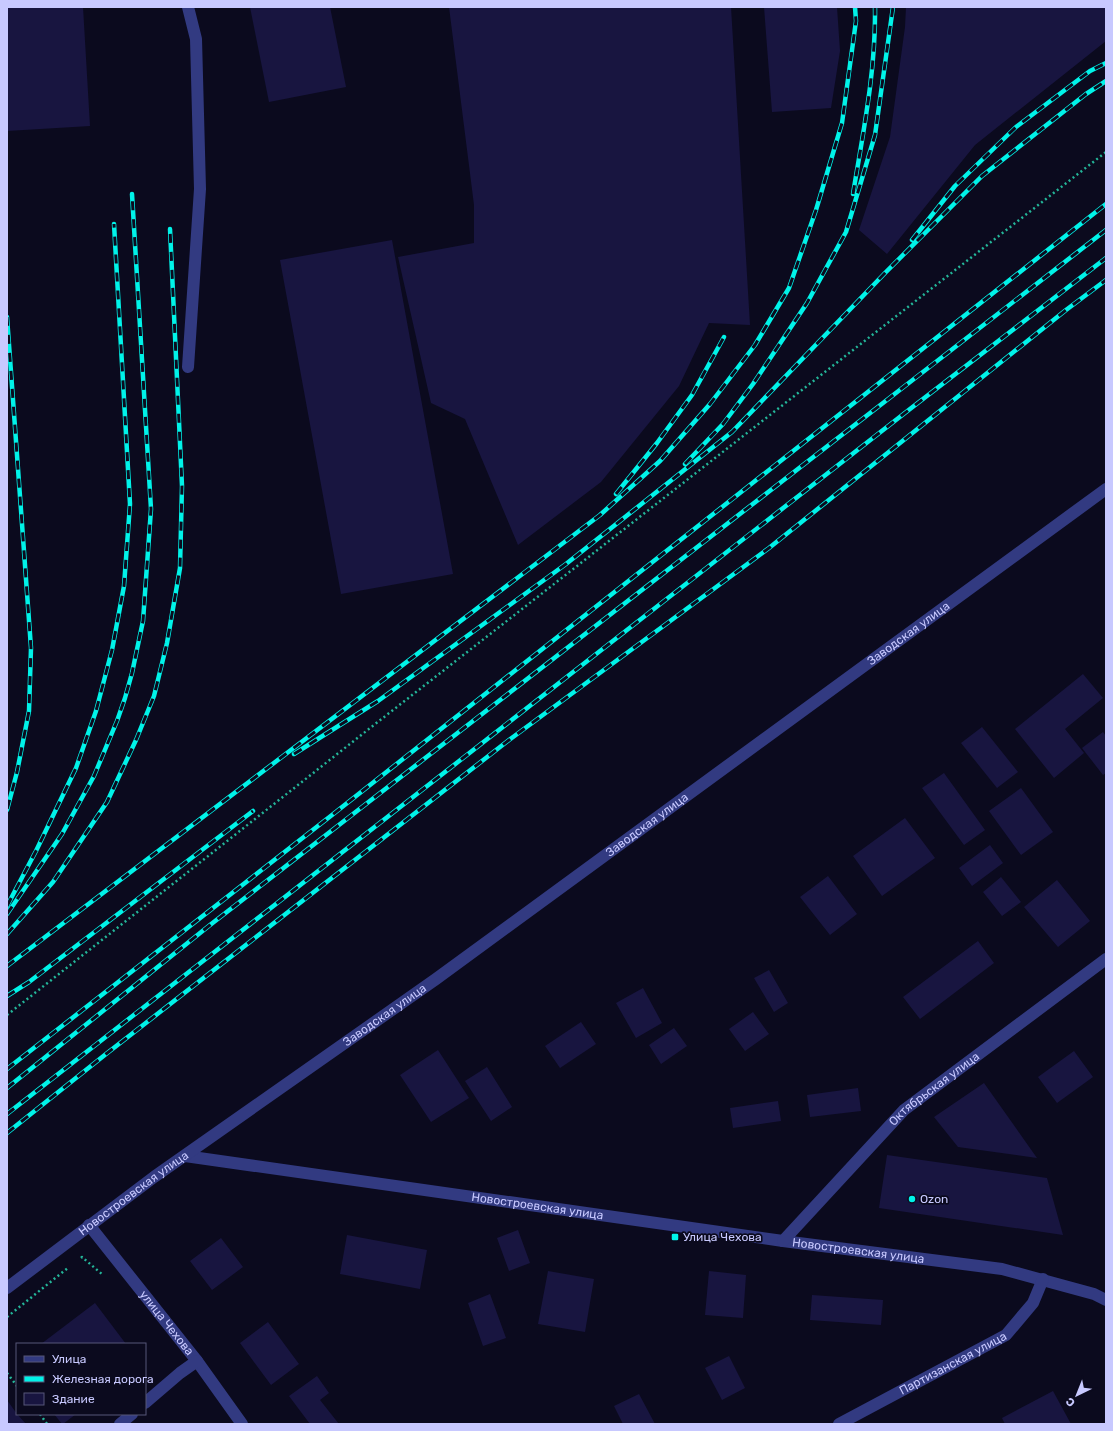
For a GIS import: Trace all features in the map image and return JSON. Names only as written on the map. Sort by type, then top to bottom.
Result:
[{"type":"street","points":[[188,7],[196,39],[200,189],[188,367]]},
{"type":"street","name":"Заводская улица","points":[[185,1156],[436,979],[1106,489]]},
{"type":"street","name":"Октябрьская улица","points":[[783,1241],[904,1110],[1106,959]]},
{"type":"street","name":"Новостроевская улица","points":[[7,1288],[89,1225],[185,1156],[783,1241],[1002,1269],[1094,1294],[1106,1300]]},
{"type":"street","name":"улица Чехова","points":[[89,1225],[196,1361],[240,1423]]},
{"type":"street","name":"Партизанская улица","points":[[839,1424],[1006,1335],[1033,1304],[1043,1279]]},
{"type":"street","points":[[146,1402],[196,1361]]},
{"type":"street","points":[[120,1424],[131,1415]]},
{"type":"path","points":[[7,1015],[385,716],[1106,152]]},
{"type":"path","points":[[76,1262],[82,1257],[103,1276]]},
{"type":"path","points":[[7,1317],[69,1267]]},
{"type":"path","points":[[7,1373],[16,1385]]},
{"type":"path","points":[[41,1415],[48,1424]]},
{"type":"building","points":[[7,7],[83,7],[90,126],[7,131]]},
{"type":"building","points":[[250,7],[330,7],[346,87],[269,102]]},
{"type":"building","points":[[449,7],[731,7],[750,325],[709,323],[679,386],[601,482],[518,545],[465,419],[431,403],[398,257],[474,243],[474,205]]},
{"type":"building","points":[[764,7],[837,7],[840,51],[831,108],[772,112]]},
{"type":"building","points":[[906,7],[1106,7],[1106,41],[975,145],[887,254],[859,230],[890,137],[905,27]]},
{"type":"building","points":[[392,240],[453,574],[341,594],[280,260]]},
{"type":"building","points":[[1083,674],[1103,698],[1065,729],[1084,753],[1054,778],[1015,729]]},
{"type":"building","points":[[982,727],[1018,772],[997,788],[961,743]]},
{"type":"building","points":[[1103,732],[1106,736],[1106,773],[1103,775],[1082,748]]},
{"type":"building","points":[[944,773],[985,830],[964,845],[922,788]]},
{"type":"building","points":[[1021,788],[1053,832],[1021,855],[989,811]]},
{"type":"building","points":[[905,818],[935,858],[882,896],[853,856]]},
{"type":"building","points":[[990,845],[1003,863],[972,886],[959,868]]},
{"type":"building","points":[[828,876],[857,914],[830,935],[800,897]]},
{"type":"building","points":[[1001,877],[1021,902],[1002,916],[983,892]]},
{"type":"building","points":[[1057,880],[1090,921],[1058,947],[1024,907]]},
{"type":"building","points":[[978,941],[994,963],[920,1019],[903,997]]},
{"type":"building","points":[[769,970],[788,1003],[774,1012],[754,978]]},
{"type":"building","points":[[643,988],[662,1023],[636,1038],[616,1003]]},
{"type":"building","points":[[753,1012],[769,1034],[745,1051],[729,1029]]},
{"type":"building","points":[[581,1022],[596,1044],[560,1068],[545,1046]]},
{"type":"building","points":[[674,1028],[687,1046],[661,1064],[649,1045]]},
{"type":"building","points":[[438,1050],[469,1098],[431,1122],[400,1075]]},
{"type":"building","points":[[1074,1051],[1093,1077],[1057,1103],[1038,1077]]},
{"type":"building","points":[[487,1067],[512,1107],[491,1121],[465,1081]]},
{"type":"building","points":[[984,1083],[1037,1158],[958,1147],[934,1117]]},
{"type":"building","points":[[858,1088],[861,1111],[810,1117],[807,1095]]},
{"type":"building","points":[[778,1101],[781,1121],[733,1128],[730,1108]]},
{"type":"building","points":[[887,1155],[1047,1178],[1063,1235],[879,1208]]},
{"type":"building","points":[[518,1230],[530,1263],[509,1271],[497,1238]]},
{"type":"building","points":[[347,1235],[427,1250],[420,1289],[340,1274]]},
{"type":"building","points":[[221,1238],[243,1267],[212,1290],[190,1261]]},
{"type":"building","points":[[548,1271],[594,1279],[585,1332],[538,1324]]},
{"type":"building","points":[[709,1271],[746,1275],[743,1318],[705,1315]]},
{"type":"building","points":[[490,1294],[506,1338],[483,1346],[468,1303]]},
{"type":"building","points":[[812,1295],[883,1300],[881,1325],[810,1320]]},
{"type":"building","points":[[95,1303],[125,1343],[42,1343]]},
{"type":"building","points":[[268,1322],[299,1364],[271,1385],[240,1343]]},
{"type":"building","points":[[729,1356],[745,1388],[722,1400],[705,1368]]},
{"type":"building","points":[[317,1376],[329,1393],[320,1400],[339,1424],[310,1424],[289,1396]]},
{"type":"building","points":[[1053,1391],[1071,1424],[1005,1424],[1002,1418]]},
{"type":"building","points":[[639,1394],[655,1424],[623,1424],[614,1406]]},
{"type":"building","points":[[7,1400],[16,1413],[16,1415],[18,1415],[26,1424],[7,1424]]},
{"type":"building","points":[[55,1415],[75,1415],[63,1424]]},
{"type":"railway","points":[[7,966],[600,515],[660,461],[710,404],[755,345],[789,288],[816,210],[842,123],[856,21],[855,7]]},
{"type":"railway","points":[[853,194],[865,125],[871,78],[875,31],[875,7]]},
{"type":"railway","points":[[685,464],[723,424],[753,384],[807,303],[846,232],[875,135],[893,7]]},
{"type":"railway","points":[[912,240],[955,186],[1016,127],[1090,71],[1106,63]]},
{"type":"railway","points":[[294,754],[378,701],[566,564],[732,432],[886,272],[982,176],[1086,94],[1106,81]]},
{"type":"railway","points":[[7,914],[62,834],[94,776],[125,698],[143,621],[151,509],[132,194]]},
{"type":"railway","points":[[7,1069],[332,815],[1106,204]]},
{"type":"railway","points":[[7,906],[36,851],[76,768],[96,711],[112,650],[124,586],[130,504],[114,224]]},
{"type":"railway","points":[[7,934],[53,882],[107,802],[136,740],[154,696],[167,643],[180,568],[182,486],[170,229]]},
{"type":"railway","points":[[7,1088],[210,925],[1106,230]]},
{"type":"railway","points":[[7,1114],[910,409],[1106,258]]},
{"type":"railway","points":[[7,1133],[509,740],[769,548],[1066,310],[1106,280]]},
{"type":"railway","points":[[7,317],[31,648],[29,711],[17,772],[7,810]]},
{"type":"railway","points":[[616,494],[657,443],[692,395],[724,337]]},
{"type":"railway","points":[[7,996],[29,982],[253,811]]},
{"type":"place","name":"Ozon","points":[[912,1199]]},
{"type":"place","name":"Улица Чехова","points":[[675,1237]]}]
